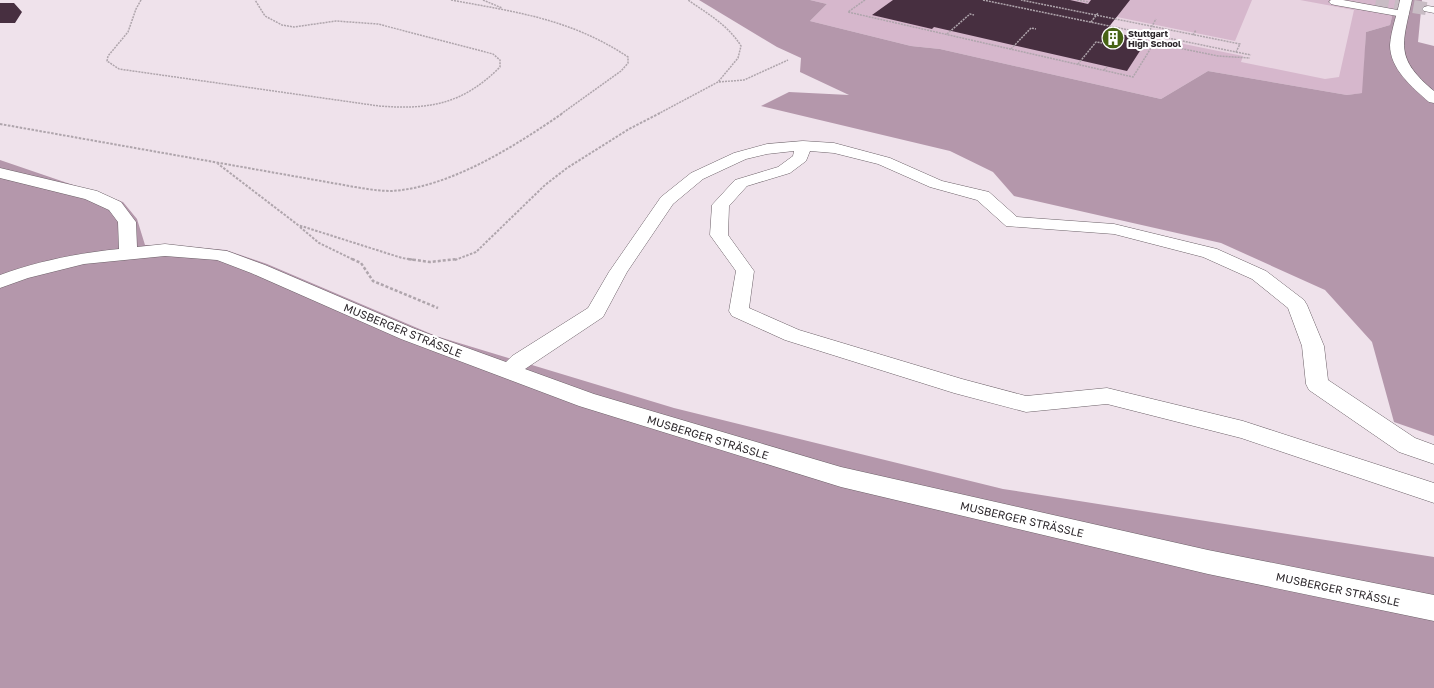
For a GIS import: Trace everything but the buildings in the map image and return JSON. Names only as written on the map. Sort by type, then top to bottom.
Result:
[{"type":"main road","points":[[1406,0],[1397,46],[1400,59],[1414,80],[1434,99]]},
{"type":"street","points":[[1323,0],[1336,4],[1403,14]]},
{"type":"street","points":[[509,371],[520,361],[596,312],[618,272],[667,201],[697,176],[740,156],[767,149],[802,146],[834,148],[884,161],[936,184],[983,196],[1012,222],[1114,229],[1210,253],[1259,275],[1297,305],[1314,346],[1317,384],[1407,445],[1434,455]]},
{"type":"street","points":[[802,146],[800,158],[784,170],[741,183],[721,205],[719,235],[745,271],[739,311],[792,335],[962,387],[1026,404],[1107,396],[1243,430],[1434,493]]},
{"type":"street","points":[[0,173],[90,195],[114,206],[127,222],[128,253]]},
{"type":"street","name":"MUSBERGER STRÄSSLE","points":[[0,282],[21,274],[84,258],[165,250],[220,255],[258,269],[408,334],[587,400],[841,477],[1200,561],[1434,608]]},
{"type":"path","points":[[141,0],[136,9],[128,32],[108,56],[107,61],[110,65],[119,69],[376,104],[421,107],[441,104],[456,99],[484,81],[500,67],[500,60],[493,54],[378,24],[336,21],[294,27],[282,26],[264,16],[255,0]]},
{"type":"path","points":[[0,124],[355,188],[397,190],[436,181],[462,171],[511,147],[621,71],[628,63],[628,56],[600,40],[549,19],[451,0]]},
{"type":"path","points":[[484,0],[506,10]]},
{"type":"path","points":[[298,225],[402,258],[430,262],[454,260],[476,252],[545,185],[579,160],[629,129],[691,98],[718,82],[738,58],[741,46],[737,37],[729,28],[688,0]]},
{"type":"path","points":[[865,0],[848,12],[1133,77],[1157,37]]},
{"type":"path","points":[[983,0],[1147,35],[1251,55]]},
{"type":"path","points":[[1021,0],[1097,14],[1240,44],[1236,52]]},
{"type":"path","points":[[1077,0],[1089,2]]},
{"type":"path","points":[[947,34],[970,14],[974,15]]},
{"type":"path","points":[[1091,22],[1097,14]]},
{"type":"path","points":[[1147,35],[1156,19]]},
{"type":"path","points":[[1010,49],[1031,28],[1036,29]]},
{"type":"path","points":[[1193,35],[1196,30]]},
{"type":"path","points":[[1128,35],[1130,31]]},
{"type":"path","points":[[969,40],[972,36]]},
{"type":"path","points":[[1078,64],[1096,42],[1102,43]]},
{"type":"path","points":[[1154,43],[1218,56],[1250,58]]},
{"type":"path","points":[[1033,54],[1036,51]]},
{"type":"path","points":[[718,82],[744,80],[788,60]]},
{"type":"path","points":[[1104,70],[1107,67]]},
{"type":"path","points":[[216,163],[298,225],[319,243],[361,263],[373,281],[438,308]]},
{"type":"shaded area","points":[[699,0],[810,0],[827,4],[810,21],[911,46],[940,49],[1161,99],[1208,71],[1347,95],[1362,93],[1366,32],[1390,25],[1396,0],[1422,0],[1418,42],[1434,46],[1434,436],[1394,422],[1372,342],[1325,290],[1221,243],[1014,196],[993,172],[950,151],[761,106],[789,92],[849,95],[800,72],[801,58],[777,47]]},
{"type":"shaded area","points":[[810,0],[1252,0],[1235,41],[1053,4],[1044,15],[1114,29],[1112,32],[1172,45],[1174,42],[1243,56],[1241,62],[1325,79],[1339,77],[1354,10],[1300,0],[1396,0],[1390,25],[1366,32],[1363,93],[1347,95],[1208,71],[1161,99],[940,49],[911,46],[810,21],[827,4]]},
{"type":"shaded area","points":[[845,0],[1362,0],[1350,90]]},
{"type":"shaded area","points":[[0,160],[123,202],[137,219],[145,245],[171,245],[226,250],[267,264],[436,336],[674,408],[1003,489],[1434,557],[1434,688],[0,688]]},
{"type":"tunnel","points":[[1376,0],[1428,9]]},
{"type":"place","name":"Stuttgart High School","points":[[1113,38]]}]
